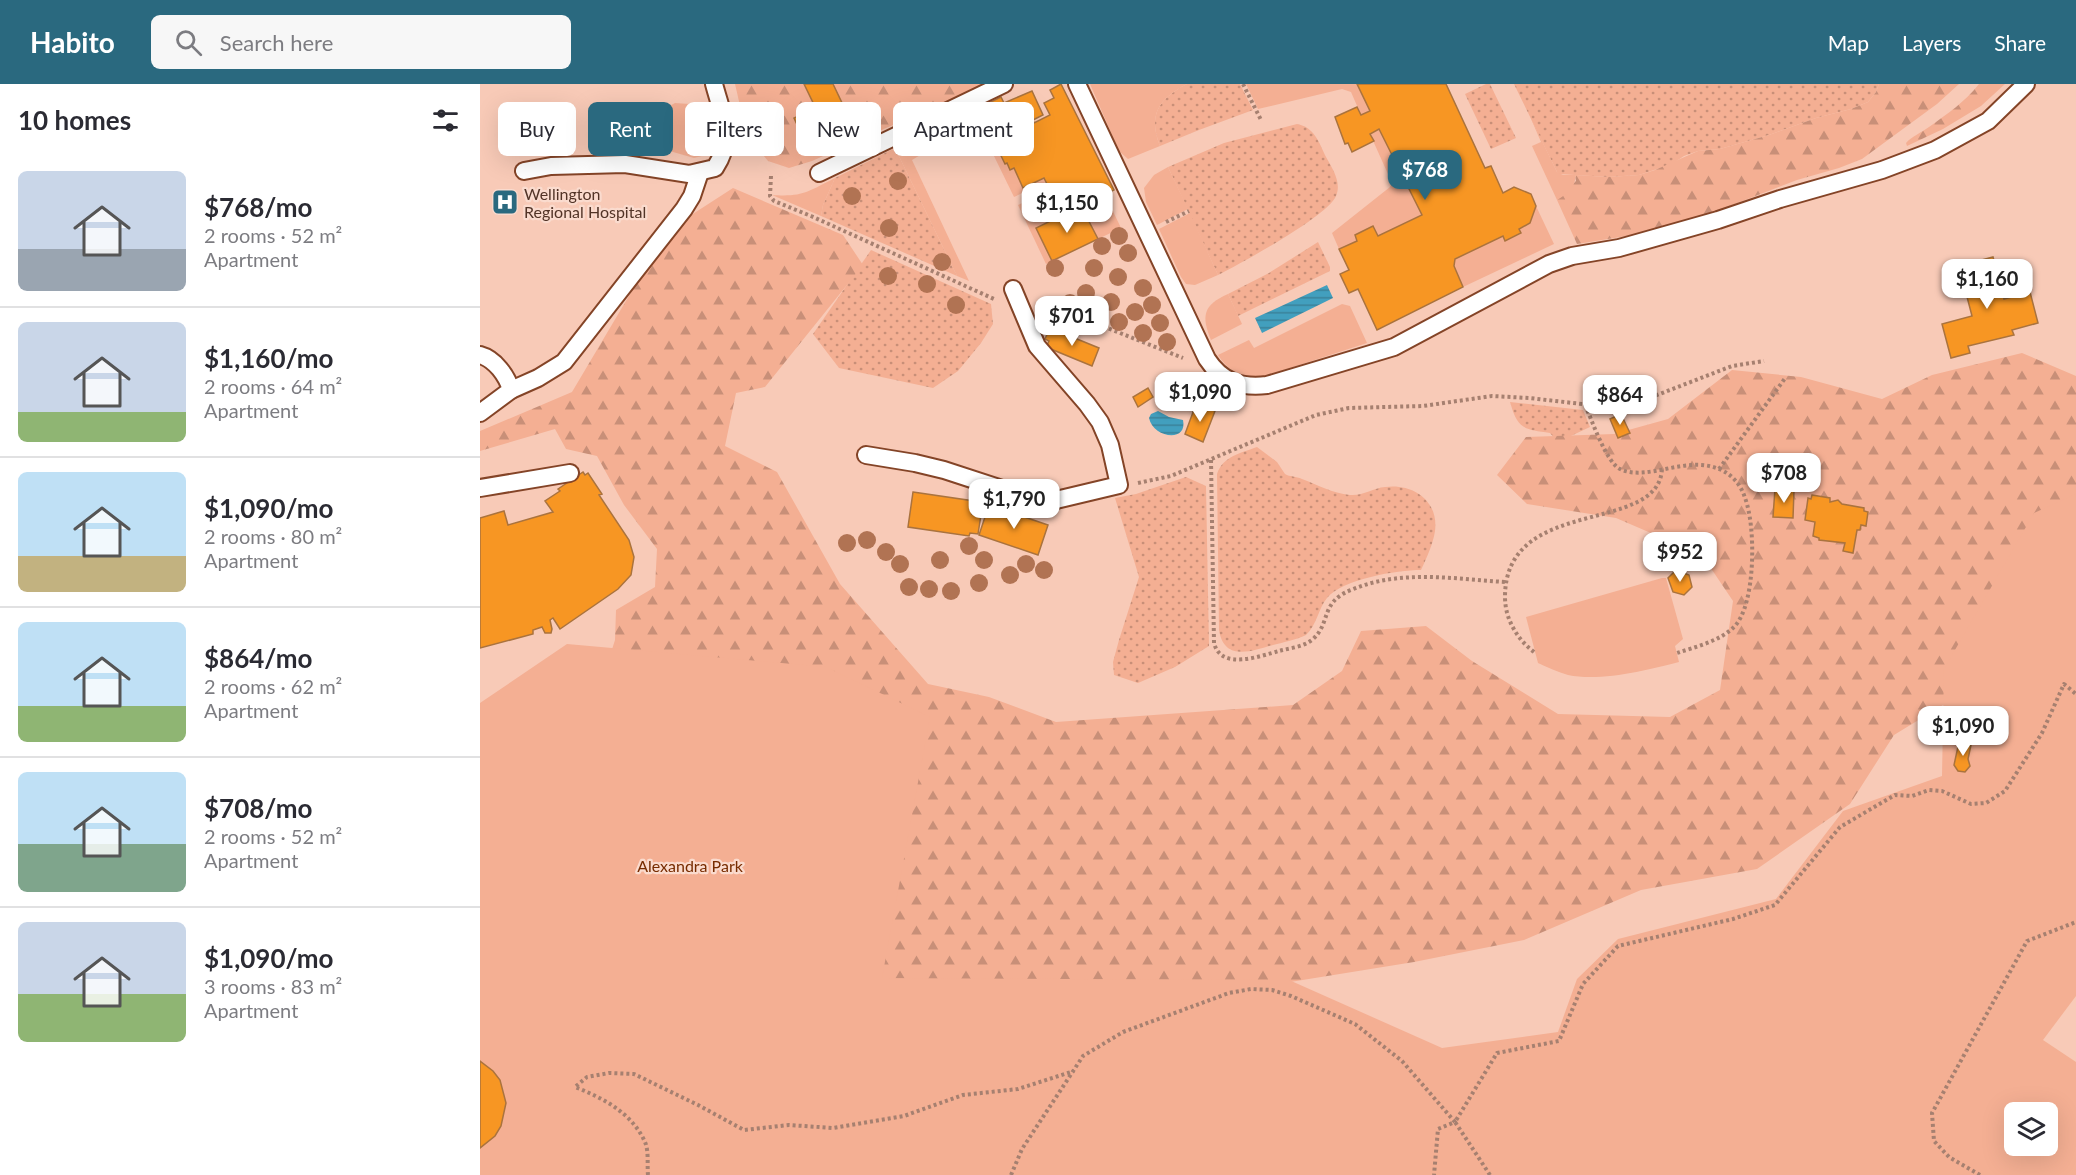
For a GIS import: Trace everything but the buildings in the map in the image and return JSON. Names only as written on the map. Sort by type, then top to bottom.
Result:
[{"type":"lane","points":[[524,171],[551,166],[625,164],[689,174],[715,168],[724,154],[727,136],[714,84]]},
{"type":"lane","points":[[819,173],[936,124],[1004,84]]},
{"type":"lane","points":[[1077,84],[1207,359],[1215,371],[1228,380],[1245,386],[1255,386],[1267,385],[1394,347],[1549,264],[1572,256],[1619,248],[1718,220],[1780,199],[1882,170],[1935,150],[1988,121],[2026,84]]},
{"type":"lane","points":[[480,413],[511,390],[538,378],[564,362],[684,209],[692,196],[700,172]]},
{"type":"lane","points":[[866,455],[929,466],[1038,501],[1056,500],[1119,485],[1110,445],[1100,422],[1088,404],[1037,346],[1015,295]]},
{"type":"lane","points":[[480,355],[485,356],[507,377],[511,390]]},
{"type":"lane","points":[[480,488],[570,473]]},
{"type":"path","points":[[1243,84],[1261,120]]},
{"type":"path","points":[[771,176],[770,196],[774,201],[994,298],[1004,302],[1015,295],[1031,298],[1183,359],[1193,354]]},
{"type":"path","points":[[1119,485],[1164,478],[1308,418],[1336,410],[1431,405],[1492,396],[1608,406],[1638,402],[1732,366],[1764,361]]},
{"type":"path","points":[[1719,469],[1786,377]]},
{"type":"path","points":[[1585,404],[1616,466],[1631,471],[1686,464],[1719,469],[1729,474],[1740,487],[1750,518],[1750,575],[1746,605],[1741,617],[1731,630],[1712,641],[1677,653]]},
{"type":"path","points":[[1211,460],[1214,639],[1218,652],[1224,656],[1233,659],[1248,659],[1307,643],[1317,635],[1326,611],[1335,599],[1351,589],[1390,578],[1418,576],[1505,582]]},
{"type":"path","points":[[1534,652],[1522,642],[1510,623],[1504,600],[1505,582],[1515,557],[1527,543],[1549,531],[1646,498],[1658,483],[1662,468]]},
{"type":"path","points":[[1434,1175],[1438,1129],[1455,1122],[1497,1053],[1559,1041],[1583,984],[1618,946],[1733,919],[1775,905],[1840,827],[1895,795],[1912,796],[1929,790],[1942,791],[1971,804],[1986,803],[2005,791],[2042,733],[2064,684],[2076,694]]},
{"type":"path","points":[[1980,1175],[1949,1157],[1934,1142],[1932,1113],[2027,941],[2076,922]]},
{"type":"path","points":[[1011,1175],[1023,1149],[1083,1056],[1123,1032],[1229,993],[1251,989],[1272,990],[1291,996],[1355,1024],[1402,1062],[1455,1122],[1490,1175]]},
{"type":"path","points":[[648,1175],[646,1143],[628,1116],[597,1096],[575,1087],[587,1077],[609,1073],[634,1074],[744,1130],[789,1125],[833,1128],[904,1116],[963,1095],[1018,1089],[1074,1071]]},
{"type":"green space","points":[[735,84],[985,84],[945,102],[893,102],[893,125],[881,130],[881,102],[796,102],[796,156],[823,156],[789,168],[768,161],[764,156],[784,156],[784,102],[739,102]]},
{"type":"green space","points":[[1090,84],[1187,84],[1169,96],[1158,109],[1155,125],[1160,146],[1128,159],[1119,151]]},
{"type":"green space","points":[[1187,84],[1240,84],[1253,110],[1160,146],[1155,125],[1158,109],[1169,96]]},
{"type":"green space","points":[[1246,84],[1357,84],[1370,111],[1361,115],[1351,92],[1342,89],[1258,109]]},
{"type":"green space","points":[[1490,84],[1516,138],[1491,149],[1465,94]]},
{"type":"green space","points":[[1514,84],[1879,84],[1868,102],[1851,109],[1720,149],[1698,151],[1672,164],[1639,175],[1608,177],[1558,174]]},
{"type":"green space","points":[[1879,84],[1959,84],[1937,104],[1862,159],[1797,180],[1714,212],[1645,233],[1577,244],[1557,200],[1576,181],[1575,175],[1608,177],[1639,175],[1698,151],[1720,149],[1851,109],[1868,102]]},
{"type":"green space","points":[[1979,84],[2005,84],[1981,106],[1943,129],[1907,146],[1908,141],[1956,107]]},
{"type":"green space","points":[[673,104],[685,104],[685,155],[673,152]]},
{"type":"green space","points":[[1529,114],[1557,172],[1563,175],[1575,175],[1573,186],[1557,200],[1532,146],[1541,142]]},
{"type":"green space","points":[[1297,124],[1308,128],[1318,141],[1336,175],[1338,191],[1336,196],[1330,205],[1301,227],[1218,275],[1168,167],[1224,143]]},
{"type":"green space","points":[[1379,129],[1422,215],[1378,236],[1373,226],[1355,235],[1357,241],[1339,249],[1332,233],[1392,183],[1370,134]]},
{"type":"green space","points":[[893,149],[893,156],[899,156],[957,276],[821,216],[823,205],[835,178]]},
{"type":"green space","points":[[899,156],[919,156],[912,160],[969,281],[957,276]]},
{"type":"green space","points":[[994,156],[1001,156],[1010,170],[1014,168],[1023,188],[1044,178],[1046,182],[1014,197]]},
{"type":"green space","points":[[1168,167],[1188,209],[1157,225],[1146,202],[1144,188],[1154,175]]},
{"type":"green space","points":[[835,178],[823,205],[821,216],[772,195],[805,192]]},
{"type":"green space","points":[[733,188],[843,235],[863,265],[765,387],[736,393],[725,446],[777,472],[840,584],[928,684],[989,697],[1056,722],[1293,705],[1342,671],[1361,631],[1426,626],[1472,661],[1558,714],[1670,717],[1720,690],[1733,601],[1702,555],[1616,518],[1527,504],[1497,475],[1526,437],[1614,434],[1668,419],[1732,370],[1801,377],[1882,399],[1932,375],[2022,353],[2076,376],[2076,767],[1971,688],[1894,735],[1850,804],[1757,869],[1641,890],[1524,940],[1414,962],[1284,983],[1013,1077],[480,826],[607,665],[615,640],[616,610],[655,587],[657,549],[624,505],[597,456],[566,449],[555,429],[480,451],[480,431],[572,392],[668,230]]},
{"type":"green space","points":[[1050,190],[1062,215],[1036,228],[1052,261],[1046,264],[1018,205]]},
{"type":"green space","points":[[1110,205],[1121,228],[1098,239],[1089,221],[1093,219],[1091,216],[1096,211]]},
{"type":"green space","points":[[1536,206],[1554,244],[1463,287],[1454,266],[1455,259],[1503,236],[1505,241],[1520,234],[1519,229],[1530,223]]},
{"type":"green space","points":[[1190,213],[1218,275],[1195,285],[1186,284],[1181,277],[1159,229]]},
{"type":"green space","points":[[1318,242],[1330,271],[1238,316],[1228,294],[1269,273]]},
{"type":"green space","points":[[871,250],[991,304],[993,324],[981,343],[958,371],[933,388],[839,368],[813,334]]},
{"type":"green space","points":[[1228,294],[1242,324],[1211,340],[1206,324],[1206,312],[1213,302]]},
{"type":"green space","points":[[1342,304],[1350,306],[1367,343],[1258,377],[1251,377],[1232,370],[1218,355],[1249,340],[1254,348]]},
{"type":"green space","points":[[1510,402],[1583,410],[1590,427],[1558,442],[1550,433],[1528,429],[1519,423]]},
{"type":"green space","points":[[1257,447],[1277,462],[1285,474],[1337,493],[1355,495],[1395,487],[1414,491],[1422,496],[1433,511],[1435,531],[1421,570],[1385,574],[1345,586],[1327,598],[1313,627],[1306,635],[1256,650],[1240,652],[1227,647],[1219,630],[1217,474],[1228,459]]},
{"type":"green space","points":[[1186,477],[1206,486],[1209,646],[1175,667],[1138,683],[1114,675],[1113,662],[1139,577],[1115,498],[1136,494]]},
{"type":"green space","name":"Alexandra Park","points":[[2076,494],[2076,996],[2043,1040],[2076,1062],[2076,1175],[480,1175],[480,703],[567,644],[826,667],[930,717],[882,978],[1289,980],[1442,1048],[1558,1032],[1577,979],[1618,939],[1776,899],[1843,811],[1942,776],[1944,669],[2034,513]]},
{"type":"green space","points":[[1666,578],[1683,639],[1675,646],[1679,662],[1624,674],[1594,677],[1568,675],[1538,663],[1526,617]]},
{"type":"water","points":[[1327,285],[1333,298],[1262,333],[1255,318]]},
{"type":"water","points":[[1158,411],[1169,417],[1183,420],[1180,432],[1169,435],[1157,430],[1149,418],[1151,414]]},
{"type":"place","name":"Wellington Regional Hospital","points":[[505,202]]}]
